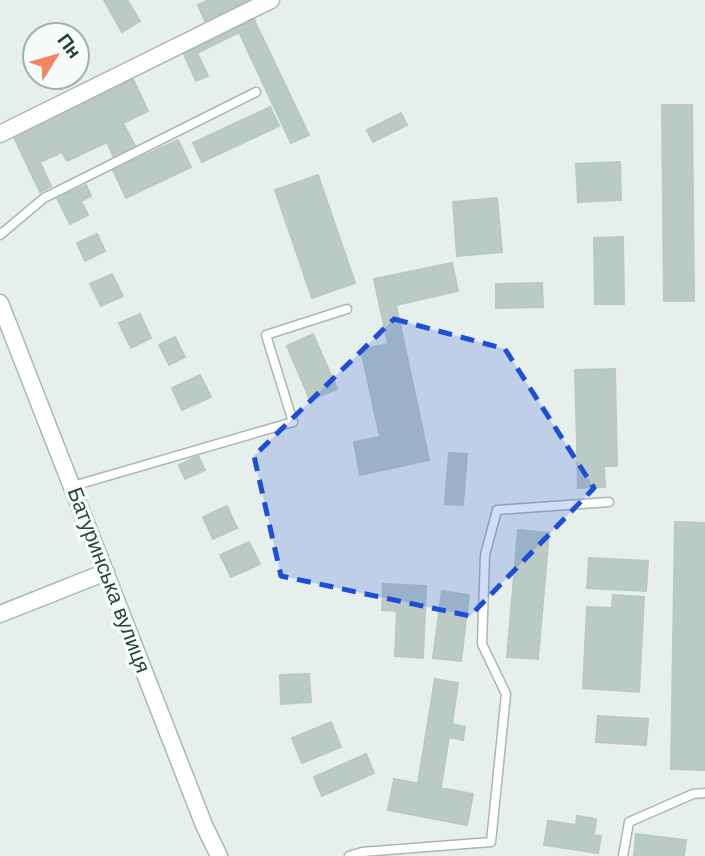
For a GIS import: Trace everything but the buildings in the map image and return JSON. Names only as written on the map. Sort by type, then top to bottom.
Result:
[{"type":"street","points":[[0,134],[271,0]]},
{"type":"street","name":"Батуринська вулиця","points":[[0,303],[199,813],[219,856]]},
{"type":"street","points":[[0,614],[106,572]]},
{"type":"lane","points":[[0,235],[44,198],[256,92]]},
{"type":"lane","points":[[73,485],[293,422],[266,335],[347,309]]},
{"type":"lane","points":[[349,856],[362,852],[491,842],[506,694],[482,644],[485,555],[497,510],[609,502]]},
{"type":"lane","points":[[623,856],[629,822],[693,794],[705,793]]},
{"type":"highlighted area","points":[[394,319],[505,349],[594,488],[470,616],[281,576],[254,456]]}]
